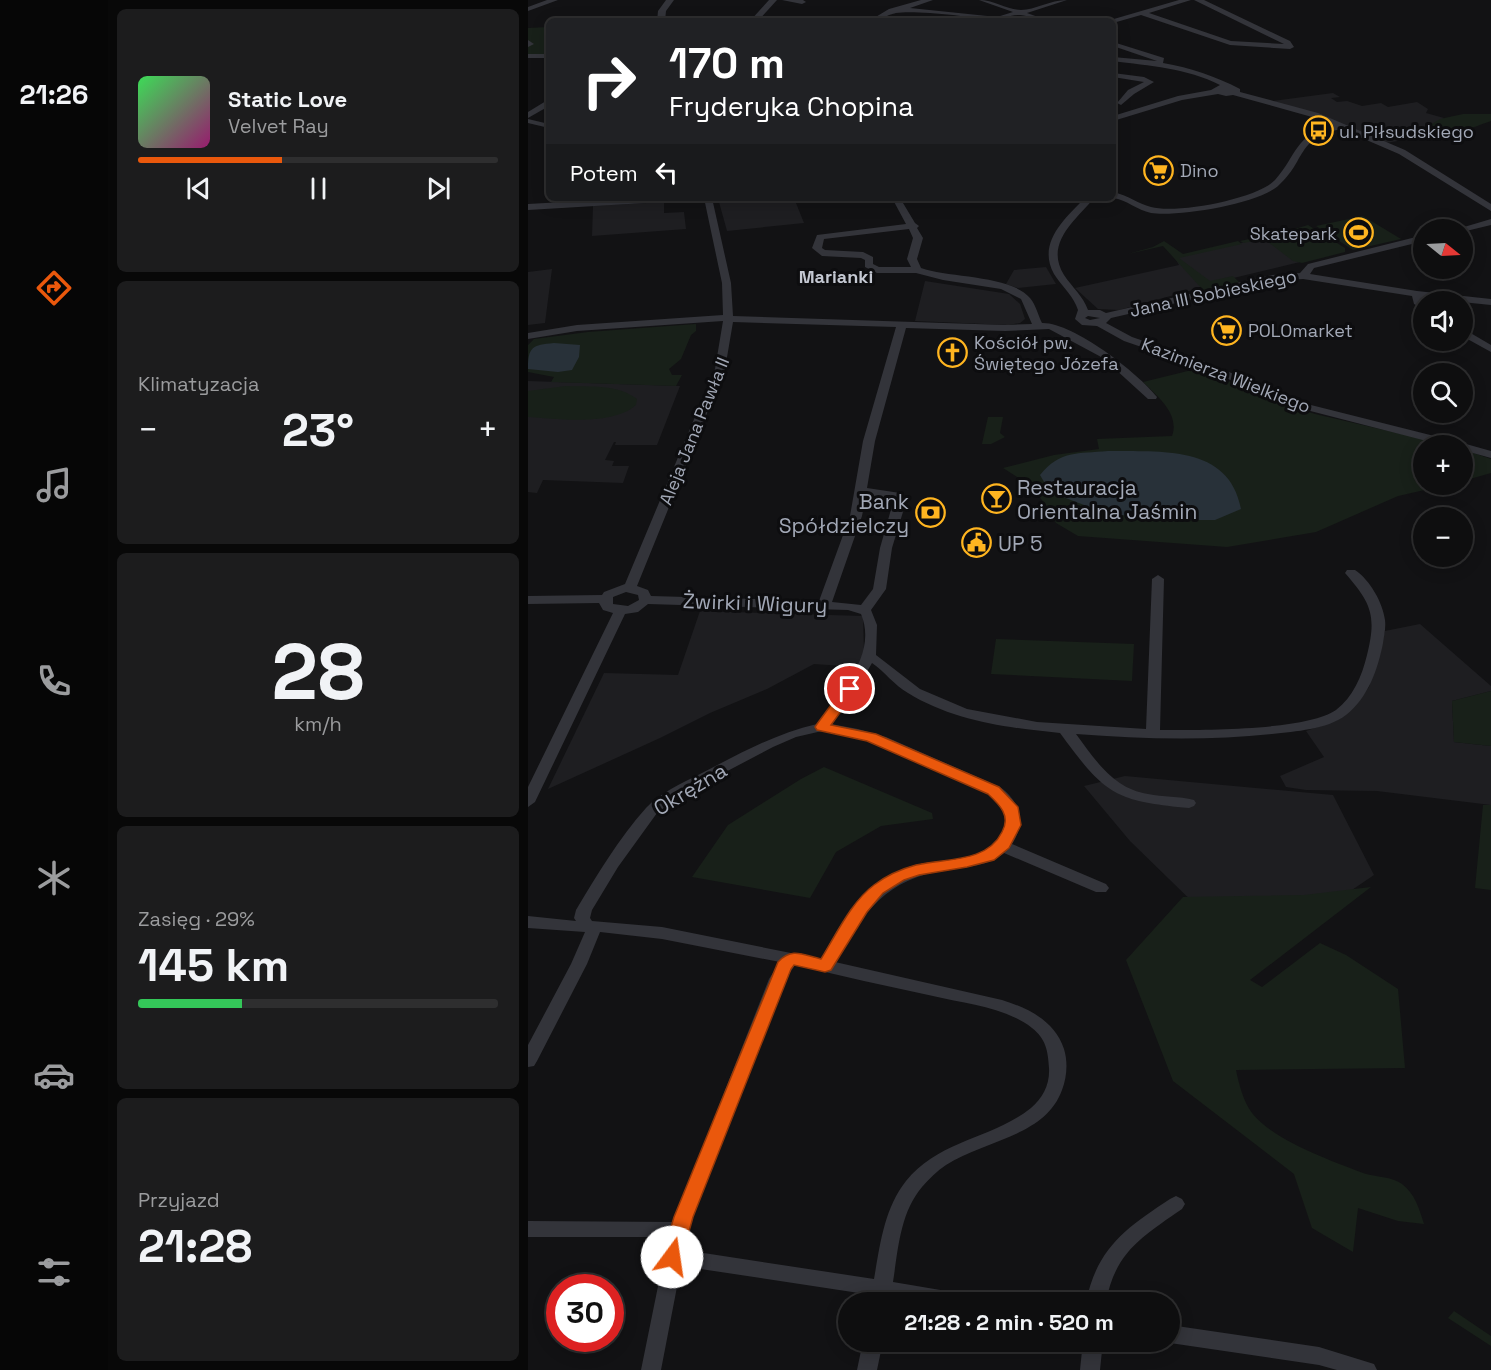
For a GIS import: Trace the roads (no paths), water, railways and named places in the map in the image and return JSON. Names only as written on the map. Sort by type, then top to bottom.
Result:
[{"type":"street","points":[[528,9],[554,0]]},
{"type":"street","points":[[661,18],[662,11],[669,0]]},
{"type":"street","points":[[757,18],[773,0]]},
{"type":"street","points":[[786,0],[802,2]]},
{"type":"street","points":[[879,18],[892,11],[929,0]]},
{"type":"street","points":[[983,0],[1036,18]]},
{"type":"street","points":[[1000,18],[1064,0]]},
{"type":"street","points":[[1116,20],[1187,0]]},
{"type":"street","points":[[1142,13],[1230,43],[1290,47],[1287,43],[1198,0]]},
{"type":"street","points":[[892,11],[914,10],[978,18]]},
{"type":"street","points":[[1116,45],[1161,60],[1159,64]]},
{"type":"street","points":[[528,56],[546,56]]},
{"type":"street","points":[[1116,59],[1159,64],[1193,71],[1237,89],[1236,93]]},
{"type":"street","points":[[1116,75],[1150,82],[1117,102]]},
{"type":"street","points":[[1216,92],[1215,89],[1225,86]]},
{"type":"street","points":[[1116,118],[1180,98],[1216,92],[1236,93],[1302,111],[1414,158],[1491,208]]},
{"type":"street","points":[[1117,102],[1144,110]]},
{"type":"street","points":[[528,116],[546,105]]},
{"type":"street","points":[[528,122],[546,125]]},
{"type":"street","points":[[1116,195],[1126,196],[1150,209],[1166,212],[1195,209],[1248,197],[1274,186],[1310,137],[1342,126]]},
{"type":"street","points":[[528,207],[592,201]]},
{"type":"street","name":"Aleja Jana Pawła II","points":[[630,588],[720,369],[726,349],[730,318],[729,288],[709,201]]},
{"type":"street","points":[[899,201],[914,226],[918,244],[912,262],[917,270]]},
{"type":"street","points":[[1087,201],[1058,234],[1052,249],[1054,265],[1059,274],[1079,300],[1102,320]]},
{"type":"street","points":[[1473,226],[1491,222]]},
{"type":"street","points":[[914,226],[820,237],[817,248],[822,254],[863,255],[870,259],[868,266],[877,270],[917,270],[936,277],[1015,291],[1027,301],[1038,326]]},
{"type":"street","name":"Jana III Sobieskiego","points":[[1102,320],[1272,278],[1302,276],[1311,266],[1413,241]]},
{"type":"street","points":[[1302,276],[1413,293]]},
{"type":"street","points":[[1079,300],[1083,310],[1080,319]]},
{"type":"street","points":[[1473,300],[1491,302]]},
{"type":"street","points":[[528,336],[588,327],[730,318],[1005,328],[1051,326],[1080,319],[1091,312]]},
{"type":"street","points":[[1080,319],[1091,324],[1102,320]]},
{"type":"street","name":"Kazimierza Wielkiego","points":[[1102,320],[1128,339],[1204,365],[1295,404],[1418,435]]},
{"type":"street","points":[[824,606],[852,529],[862,491],[869,441],[902,325]]},
{"type":"street","points":[[1051,326],[1107,356],[1152,397]]},
{"type":"street","points":[[1473,338],[1491,349]]},
{"type":"street","name":"Kazimierza Wielkiego","points":[[1473,449],[1491,455]]},
{"type":"street","points":[[822,727],[850,689],[869,657],[872,643],[870,616],[864,609],[873,602],[885,575],[886,550],[900,502],[900,498],[896,495],[862,491]]},
{"type":"street","points":[[869,657],[880,662],[920,695],[937,703],[996,720],[1065,729],[1153,734],[1255,732],[1311,724],[1339,714],[1354,698],[1367,675],[1379,624],[1374,606],[1356,576],[1351,573]]},
{"type":"street","points":[[1153,734],[1158,579]]},
{"type":"street","points":[[528,600],[606,599],[618,590],[630,588],[641,591],[645,600],[639,607],[620,611],[608,607],[606,599]]},
{"type":"street","name":"Żwirki i Wigury","points":[[645,600],[864,609]]},
{"type":"street","points":[[528,802],[620,611]]},
{"type":"street","name":"Okrężna","points":[[528,1061],[583,956],[591,926],[582,918],[584,910],[645,817],[657,805],[675,793],[768,744],[792,734],[822,727],[871,737],[984,785],[1001,795],[1011,807],[1014,825],[1010,836],[1002,846]]},
{"type":"street","points":[[1065,729],[1107,781],[1123,793],[1150,799],[1189,803]]},
{"type":"street","points":[[825,966],[861,908],[878,890],[907,873],[978,860],[1002,846],[1101,888]]},
{"type":"street","points":[[528,922],[560,927],[591,926],[662,933],[791,958],[1014,1010],[1027,1016],[1044,1029],[1057,1054],[1059,1074],[1056,1085],[1037,1112],[1020,1125],[941,1159],[922,1175],[906,1194],[897,1214],[883,1292]]},
{"type":"street","points":[[651,1370],[679,1230],[777,979],[791,958]]},
{"type":"street","points":[[1098,1292],[1102,1274],[1115,1251],[1136,1231],[1176,1204]]},
{"type":"street","points":[[528,1229],[649,1228],[679,1230]]},
{"type":"street","points":[[672,1257],[699,1259],[862,1292]]},
{"type":"street","points":[[1180,1335],[1319,1356],[1367,1370]]},
{"type":"street","points":[[867,1370],[871,1352]]},
{"type":"street","points":[[1090,1370],[1091,1352]]},
{"type":"place","name":"ul. Piłsudskiego","points":[[1318,131]]},
{"type":"place","name":"Dino","points":[[1159,170]]},
{"type":"place","name":"Skatepark","points":[[1358,233]]},
{"type":"place","name":"POLOmarket","points":[[1227,330]]},
{"type":"place","name":"Kościół pw. Świętego Józefa","points":[[953,352]]},
{"type":"place","name":"Restauracja Orientalna Jaśmin","points":[[996,499]]},
{"type":"place","name":"Bank Spółdzielczy","points":[[930,513]]},
{"type":"place","name":"UP 5","points":[[977,543]]},
{"type":"district","name":"Marianki","points":[[836,276]]}]
